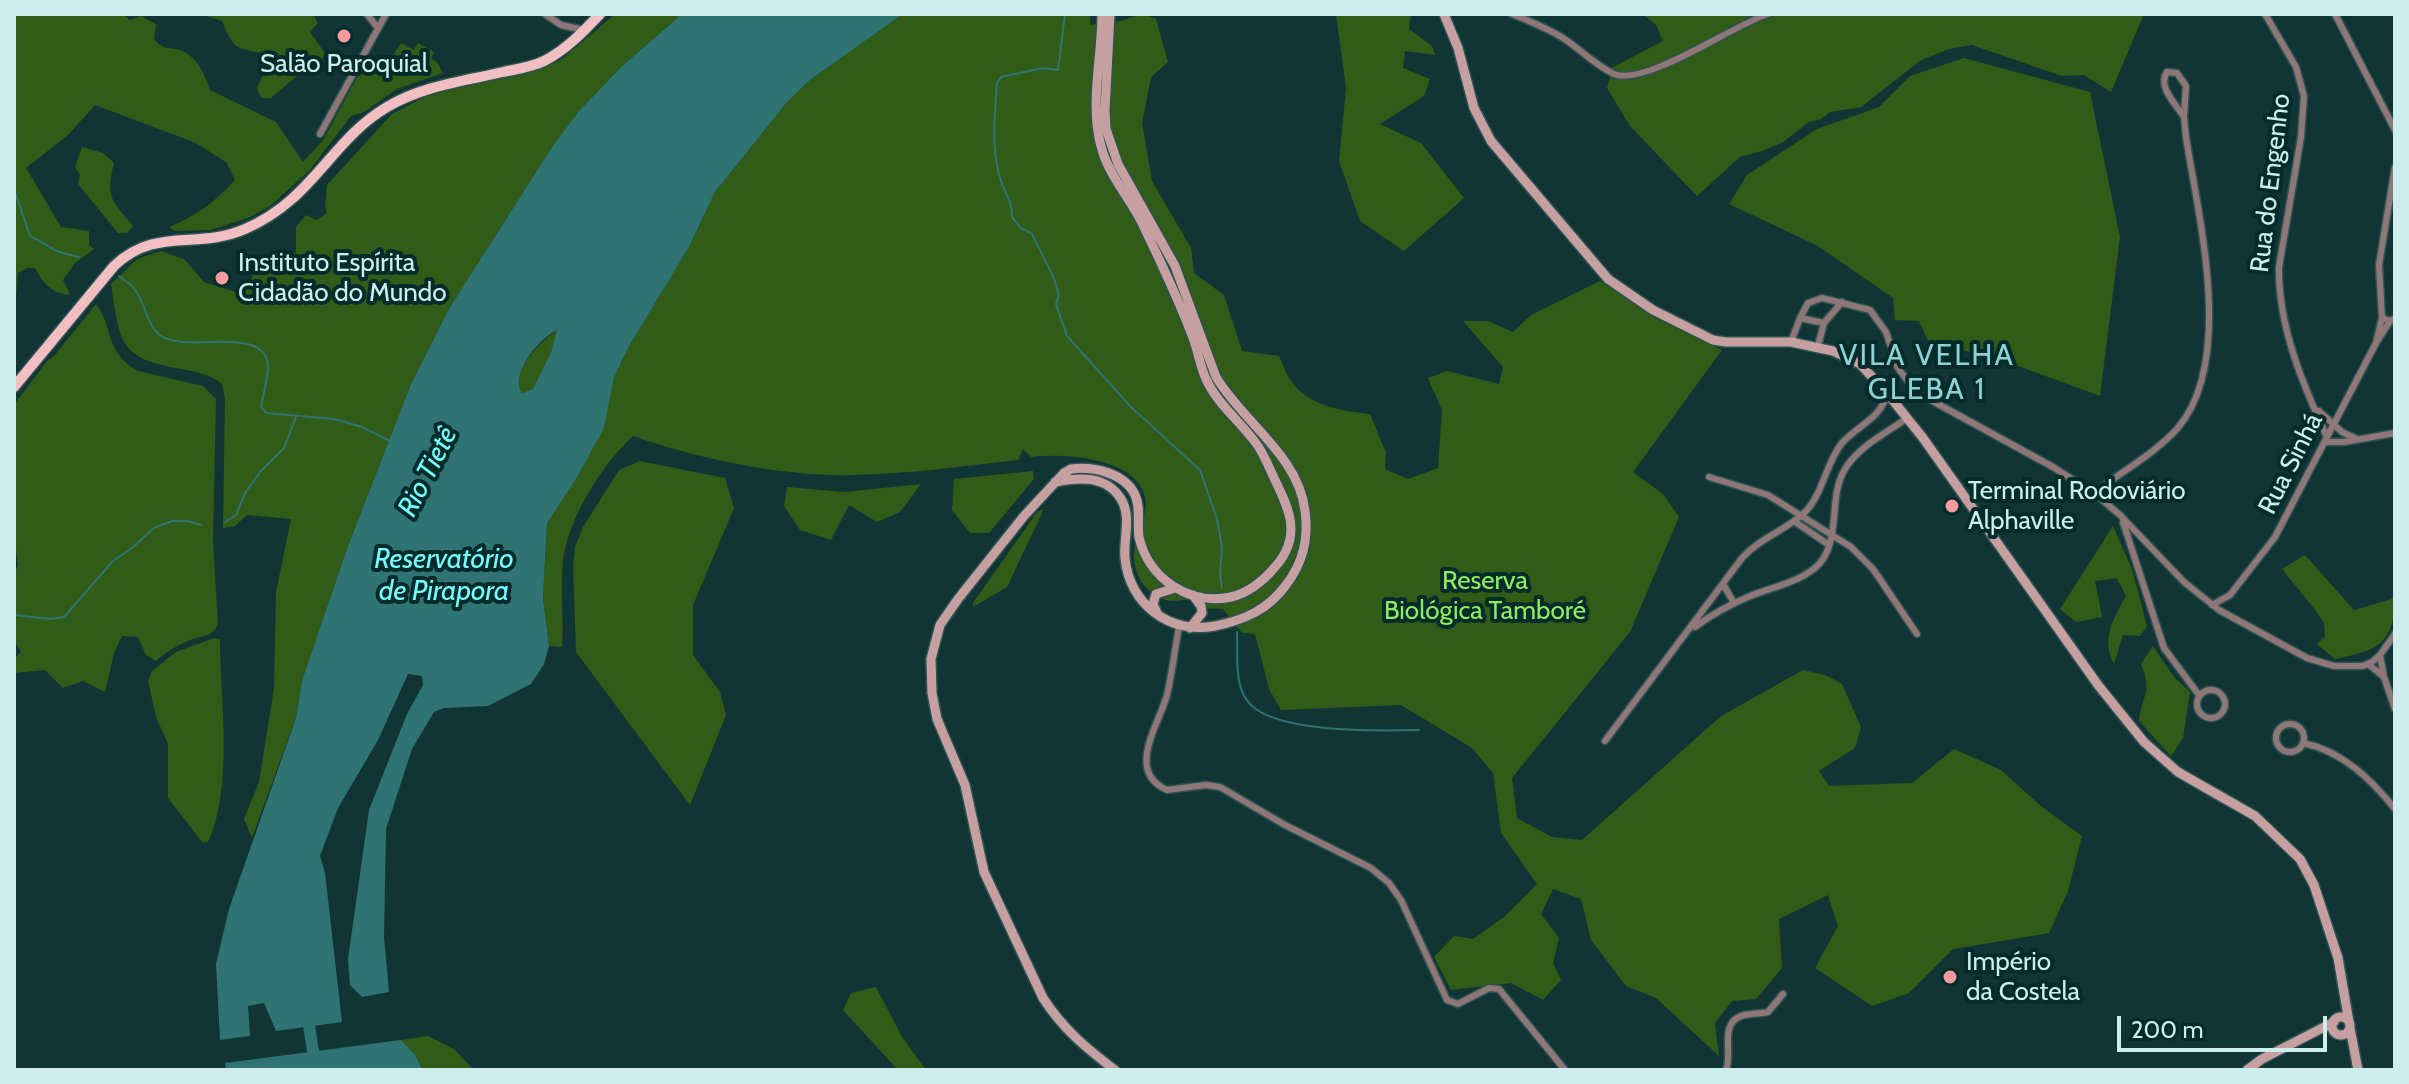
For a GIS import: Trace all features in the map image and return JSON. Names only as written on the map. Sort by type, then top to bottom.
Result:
[{"type":"main road","points":[[14,387],[114,266],[128,254],[141,246],[164,241],[226,235],[263,221],[299,194],[357,130],[391,105],[419,92],[539,64],[569,43],[600,14]]},
{"type":"main road","points":[[1102,14],[1097,112],[1104,155],[1153,245],[1193,337],[1206,379],[1259,447],[1288,506],[1291,524],[1291,544],[1257,584],[1230,597],[1193,595],[1175,588],[1159,575],[1148,560],[1138,531],[1138,505],[1129,486],[1111,474],[1079,468],[1064,473],[1024,516],[940,625],[931,654],[932,693],[940,728],[965,785],[984,872],[1053,1014],[1073,1037],[1115,1070]]},
{"type":"main road","points":[[1055,482],[1077,478],[1097,481],[1114,490],[1121,499],[1127,519],[1125,564],[1136,591],[1157,615],[1185,627],[1208,627],[1244,619],[1259,611],[1282,591],[1301,561],[1306,542],[1304,499],[1295,477],[1216,377],[1175,266],[1118,164],[1106,129],[1110,14]]},
{"type":"main road","points":[[1444,14],[1458,48],[1474,108],[1491,141],[1608,279],[1653,310],[1713,340],[1791,342],[1818,346],[1860,364],[1923,438],[2098,685],[2144,742],[2178,772],[2255,816],[2300,859],[2321,904],[2338,958],[2358,1070]]},
{"type":"main road","points":[[1157,615],[1153,604],[1156,594],[1175,588]]},
{"type":"main road","points":[[1185,627],[1202,613],[1193,595]]},
{"type":"main road","points":[[2345,995],[2344,1007],[2332,1027],[2352,1048]]},
{"type":"main road","points":[[2247,1070],[2336,1020],[2343,1018],[2350,1025]]},
{"type":"main road","points":[[2314,1034],[2346,1034],[2350,1025]]},
{"type":"street","points":[[367,14],[377,27]]},
{"type":"street","points":[[320,134],[386,14]]},
{"type":"street","points":[[545,14],[561,25],[584,30]]},
{"type":"street","points":[[1512,14],[1555,33],[1604,68],[1625,76],[1635,76],[1681,58],[1735,27],[1768,14]]},
{"type":"street","name":"Rua do Engenho","points":[[2265,14],[2296,67],[2304,96],[2303,124],[2279,282],[2288,336],[2326,440]]},
{"type":"street","points":[[2335,14],[2395,130]]},
{"type":"street","points":[[561,25],[569,43]]},
{"type":"street","points":[[2094,493],[2176,429],[2191,409],[2199,385],[2209,317],[2208,263],[2184,117],[2185,83],[2177,73],[2167,72],[2163,85],[2184,117]]},
{"type":"street","points":[[2389,320],[2379,265],[2395,167]]},
{"type":"street","points":[[1791,342],[1805,306],[1814,300],[1822,298],[1861,306],[1876,315],[1886,332],[1898,368],[1916,392],[2094,493],[2120,515],[2184,582],[2226,614],[2320,663],[2334,666],[2368,664],[2380,655],[2395,634]]},
{"type":"street","points":[[1818,346],[1824,323],[1842,302]]},
{"type":"street","points":[[1800,318],[1824,323]]},
{"type":"street","name":"Rua Sinhá","points":[[2230,595],[2275,537],[2389,320]]},
{"type":"street","points":[[1605,741],[1750,550],[1801,516],[1812,501],[1835,453],[1848,437],[1879,413],[1885,405],[1887,393]]},
{"type":"street","name":"Rua do Engenho","points":[[2317,409],[2333,425],[2357,439]]},
{"type":"street","points":[[1689,632],[1734,603],[1806,573],[1822,560],[1829,545],[1834,501],[1844,470],[1866,447],[1906,419]]},
{"type":"street","points":[[2326,440],[2395,433]]},
{"type":"street","points":[[1709,477],[1768,495],[1851,547],[1873,569],[1917,634]]},
{"type":"street","points":[[2120,515],[2164,648],[2199,695],[2197,708],[2202,715],[2215,717],[2223,712],[2225,703],[2221,694],[2208,690],[2199,695]]},
{"type":"street","points":[[1794,521],[1829,545]]},
{"type":"street","points":[[1723,584],[1734,603]]},
{"type":"street","points":[[2212,605],[2230,595]]},
{"type":"street","points":[[2226,614],[2230,595]]},
{"type":"street","points":[[1185,627],[1167,695],[1149,742],[1146,768],[1151,778],[1167,790],[1206,785],[1220,787],[1285,825],[1371,868],[1389,883],[1401,900],[1447,1000],[1458,1004],[1489,988],[1499,989],[1565,1070]]},
{"type":"street","points":[[2380,655],[2395,709]]},
{"type":"street","points":[[2368,664],[2384,677]]},
{"type":"street","points":[[2294,725],[2301,730],[2303,743],[2293,751],[2283,750],[2277,743],[2277,734],[2282,727],[2294,725]]},
{"type":"street","points":[[2303,743],[2327,750],[2354,767],[2395,809]]},
{"type":"street","points":[[1726,1070],[1730,1058],[1728,1036],[1732,1023],[1743,1015],[1768,1012],[1783,994]]},
{"type":"green space","points":[[14,14],[122,14],[130,20],[141,16],[156,24],[154,39],[158,43],[184,52],[198,63],[210,90],[276,122],[303,162],[324,139],[363,66],[385,67],[401,43],[414,50],[418,43],[434,52],[431,59],[437,62],[443,73],[397,89],[364,112],[351,116],[309,171],[270,206],[250,217],[211,230],[175,231],[169,227],[205,208],[235,180],[227,163],[196,143],[95,105],[68,135],[26,168],[61,227],[89,231],[89,245],[94,249],[75,263],[63,280],[70,295],[53,290],[35,268],[27,268],[18,273],[16,298]]},
{"type":"green space","points":[[201,14],[313,14],[318,23],[310,32],[325,53],[322,59],[317,59],[271,98],[261,98],[257,88],[267,66],[265,54],[236,46],[222,21]]},
{"type":"green space","points":[[615,14],[682,14],[622,66],[578,112],[552,147],[450,307],[411,384],[348,546],[302,680],[296,717],[252,838],[244,819],[259,782],[274,688],[276,592],[291,519],[247,515],[235,526],[223,528],[225,398],[222,384],[203,374],[160,365],[134,353],[120,334],[111,284],[137,259],[161,251],[184,259],[204,282],[242,294],[252,278],[254,264],[264,258],[283,262],[296,252],[296,227],[306,215],[316,220],[327,213],[327,185],[392,114],[426,96],[539,69],[561,60]]},
{"type":"green space","name":"Reserva Biológica Tamboré","points":[[903,14],[1090,14],[1090,25],[1140,15],[1156,19],[1168,62],[1151,77],[1142,123],[1152,181],[1191,248],[1194,273],[1224,295],[1242,351],[1279,356],[1294,385],[1319,403],[1370,414],[1386,453],[1385,469],[1408,479],[1438,468],[1442,410],[1428,378],[1447,371],[1499,384],[1503,367],[1463,321],[1488,321],[1513,332],[1531,315],[1600,281],[1653,317],[1722,350],[1633,472],[1663,494],[1679,517],[1630,632],[1512,778],[1517,818],[1552,837],[1582,840],[1721,716],[1803,670],[1825,675],[1842,684],[1861,727],[1855,748],[1819,771],[1829,786],[1912,783],[1954,749],[2001,770],[2042,807],[2082,836],[2068,891],[2049,933],[1953,949],[1909,993],[1872,1006],[1815,968],[1838,926],[1828,895],[1779,919],[1782,968],[1756,999],[1732,1001],[1715,1023],[1719,1056],[1656,998],[1626,986],[1591,940],[1581,899],[1553,889],[1541,914],[1559,938],[1553,963],[1561,980],[1543,1000],[1511,983],[1451,990],[1434,957],[1454,936],[1473,939],[1504,917],[1537,884],[1501,833],[1493,773],[1472,748],[1401,705],[1281,710],[1269,689],[1255,634],[1242,633],[1223,609],[1201,608],[1190,599],[1166,600],[1145,586],[1134,563],[1134,555],[1144,516],[1145,497],[1139,484],[1128,473],[1096,460],[1031,457],[1023,449],[1018,460],[895,473],[827,475],[742,465],[633,436],[599,476],[572,527],[563,560],[562,647],[549,646],[543,598],[547,523],[576,479],[603,428],[614,378],[628,348],[689,247],[715,192],[788,101],[810,80]]},
{"type":"green space","points":[[1336,14],[1411,14],[1409,29],[1432,46],[1435,55],[1405,51],[1403,68],[1430,79],[1424,96],[1380,124],[1421,143],[1464,198],[1404,251],[1360,221],[1339,161],[1346,88]]},
{"type":"green space","points":[[1642,14],[2144,14],[2111,92],[2084,75],[2062,76],[1972,45],[1949,49],[1921,60],[1861,107],[1830,112],[1821,119],[1809,122],[1783,142],[1740,157],[1697,196],[1630,126],[1607,88],[1613,67],[1663,41],[1656,25]]},
{"type":"green space","points":[[1964,58],[2090,92],[2120,237],[2100,396],[1994,357],[1929,343],[1919,321],[1895,320],[1893,298],[1818,246],[1729,204],[1747,175],[1817,129],[1879,107],[1910,76]]},
{"type":"green space","points":[[82,147],[103,153],[114,163],[110,184],[112,198],[133,226],[127,233],[118,233],[78,184],[80,175],[75,167]]},
{"type":"green space","points":[[96,304],[106,322],[114,348],[127,363],[138,371],[203,386],[216,399],[213,541],[218,625],[209,634],[181,644],[156,661],[146,655],[138,637],[122,636],[114,653],[105,692],[83,681],[63,688],[45,670],[14,673],[14,659],[21,652],[14,640],[14,575],[18,565],[14,534],[14,405]]},
{"type":"green space","points":[[558,329],[533,389],[522,393],[519,376],[523,366]]},
{"type":"green space","points":[[640,461],[725,478],[734,508],[693,605],[693,655],[720,692],[726,715],[690,805],[576,652],[575,547],[583,527],[619,470]]},
{"type":"green space","points":[[1033,471],[1034,479],[989,533],[970,533],[952,510],[954,479]]},
{"type":"green space","points":[[921,484],[900,512],[877,522],[849,505],[831,540],[800,530],[784,506],[787,487],[844,492]]},
{"type":"green space","points":[[1044,509],[1007,587],[973,607],[1037,512]]},
{"type":"green space","points":[[2113,526],[2132,569],[2147,626],[2140,636],[2123,635],[2114,664],[2110,655],[2110,629],[2126,596],[2117,578],[2095,581],[2102,617],[2076,622],[2060,609]]},
{"type":"green space","points":[[2305,555],[2354,610],[2395,598],[2391,626],[2380,643],[2362,653],[2335,659],[2317,644],[2325,636],[2324,623],[2282,569]]},
{"type":"green space","points":[[214,638],[220,639],[223,769],[216,820],[208,842],[203,843],[168,798],[168,744],[156,717],[148,681],[152,671],[176,652]]},
{"type":"green space","points":[[2153,646],[2174,677],[2190,692],[2183,738],[2171,756],[2139,721],[2146,688],[2141,664]]},
{"type":"green space","points":[[876,987],[902,1037],[926,1070],[898,1070],[843,1010],[851,993]]},
{"type":"green space","points":[[428,1036],[454,1049],[474,1070],[423,1070],[415,1055],[401,1040]]},
{"type":"water","name":"Reservatório de Pirapora","points":[[682,14],[903,14],[810,80],[788,101],[715,192],[689,247],[628,348],[614,378],[604,428],[547,523],[543,598],[549,646],[544,664],[531,684],[488,706],[444,708],[434,712],[412,749],[386,829],[384,937],[389,992],[362,997],[350,985],[348,959],[369,810],[407,714],[423,685],[422,676],[408,674],[378,740],[338,808],[320,856],[325,873],[342,1022],[276,1031],[264,1003],[248,1006],[250,1036],[220,1040],[216,964],[229,909],[296,718],[302,680],[348,546],[411,384],[450,307],[552,147],[578,112],[622,66]],"holes":[[[557,330],[551,352],[533,389],[522,393],[519,385],[523,366],[535,348]]]},
{"type":"water","points":[[401,1040],[415,1055],[423,1070],[226,1070],[225,1063]]},
{"type":"waterway","points":[[1065,14],[1058,70],[1043,68],[1001,77],[997,83],[994,140],[1000,180],[1011,205],[1012,217],[1021,228],[1032,234],[1054,278],[1059,295],[1056,304],[1067,336],[1131,407],[1200,470],[1217,519],[1222,548],[1222,588]]},
{"type":"waterway","points":[[14,189],[30,236],[59,252],[79,257]]},
{"type":"waterway","points":[[119,276],[135,290],[153,327],[161,336],[187,342],[238,342],[263,352],[268,369],[261,407],[266,413],[334,419],[362,427],[390,441]]},
{"type":"waterway","points":[[225,522],[236,515],[245,493],[284,448],[296,417]]},
{"type":"waterway","points":[[14,615],[51,619],[64,617],[113,561],[154,528],[172,521],[201,525]]},
{"type":"waterway","points":[[1237,632],[1237,666],[1242,692],[1258,710],[1276,719],[1326,728],[1419,730]]},
{"type":"waterway","name":"Rio Tietê","points":[[307,1013],[316,1070]]},
{"type":"place","name":"Salão Paroquial","points":[[344,36]]},
{"type":"place","name":"Instituto Espírita Cidadão do Mundo","points":[[222,278]]},
{"type":"place","name":"Terminal Rodoviário Alphaville","points":[[1952,506]]},
{"type":"place","name":"Império da Costela","points":[[1950,977]]},
{"type":"district","name":"VILA VELHA GLEBA 1","points":[[1927,373]]}]
